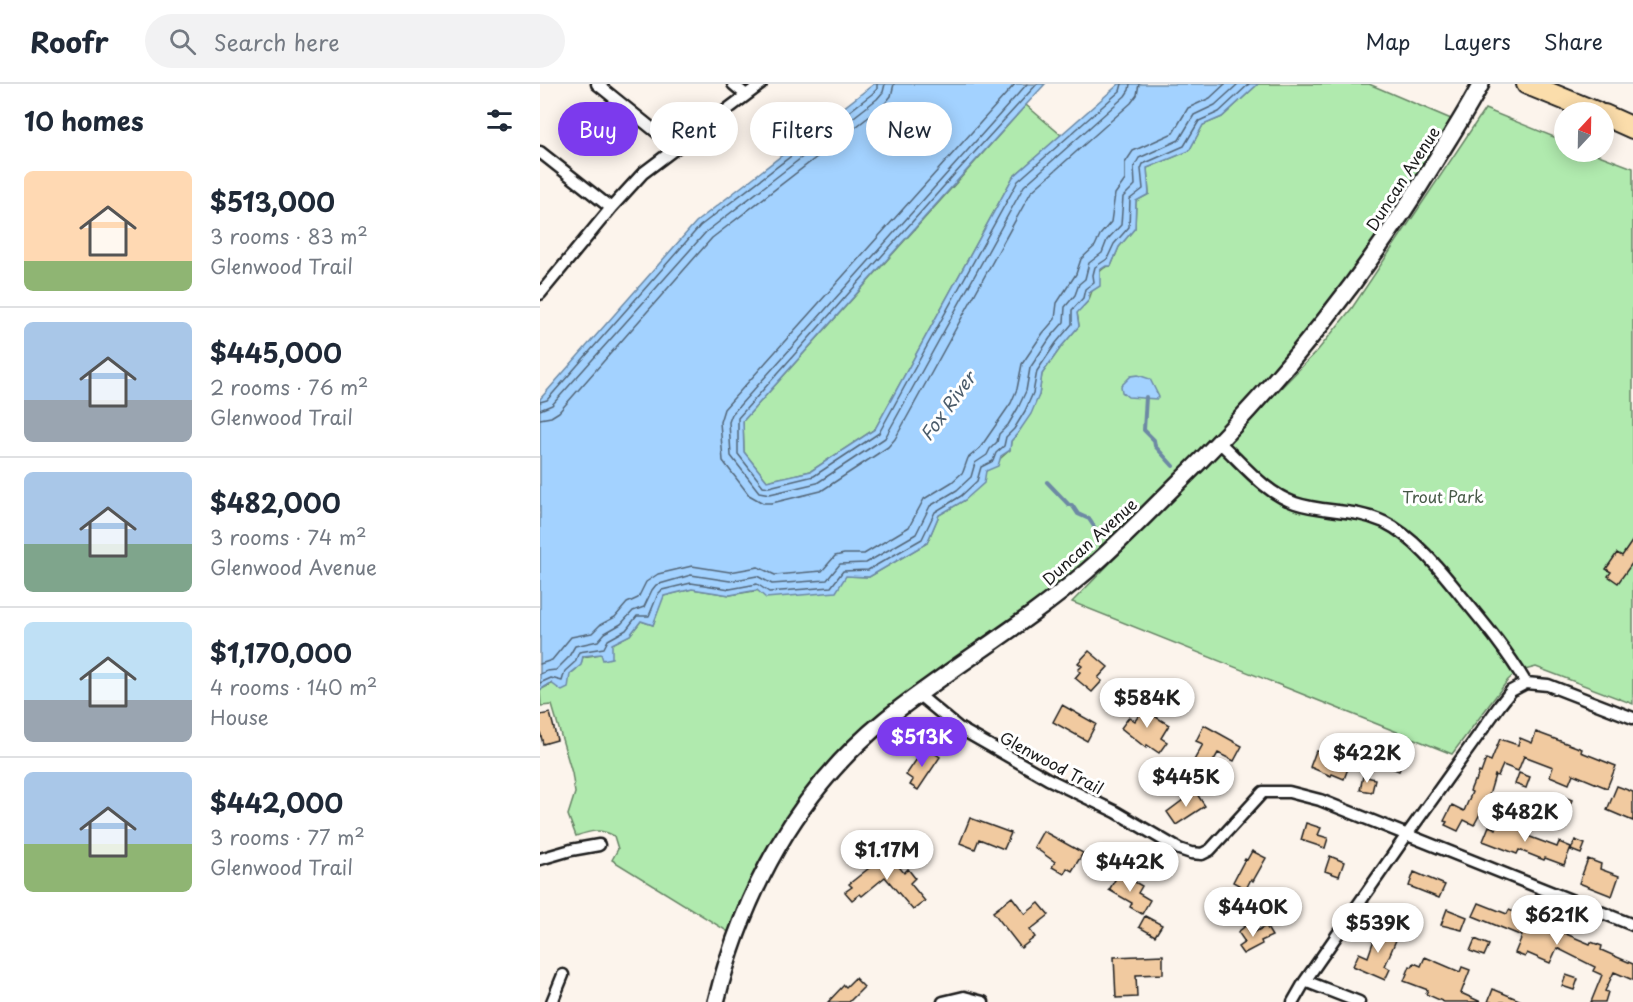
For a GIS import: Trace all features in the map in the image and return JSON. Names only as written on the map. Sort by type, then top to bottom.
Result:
[{"type":"highway","points":[[1527,84],[1571,102]]},
{"type":"highway","points":[[1614,120],[1632,127]]},
{"type":"street","points":[[597,84],[650,127]]},
{"type":"street","points":[[733,84],[746,95]]},
{"type":"street","points":[[736,102],[761,84]]},
{"type":"street","name":"Duncan Avenue","points":[[716,1002],[725,967],[746,909],[787,831],[822,783],[850,752],[887,719],[1011,630],[1088,570],[1220,443],[1299,353],[1346,295],[1407,208],[1481,84]]},
{"type":"street","points":[[540,152],[611,208]]},
{"type":"street","points":[[540,294],[611,208],[643,173],[664,156]]},
{"type":"street","points":[[1220,443],[1283,498],[1315,508],[1336,509],[1365,515],[1392,527],[1420,550],[1445,576],[1505,648],[1526,683]]},
{"type":"street","points":[[1293,1002],[1305,981],[1406,836],[1507,695],[1516,687],[1526,683],[1548,685],[1633,718]]},
{"type":"street","name":"Glenwood Trail","points":[[919,695],[959,728],[1048,779],[1116,812],[1179,849],[1191,853],[1202,854],[1210,850],[1258,796],[1263,792],[1275,791],[1309,796],[1406,836]]},
{"type":"street","points":[[1406,836],[1633,925]]},
{"type":"street","points":[[540,859],[599,845]]},
{"type":"street","points":[[552,1002],[563,975]]},
{"type":"street","points":[[1305,981],[1359,1002]]},
{"type":"street","points":[[943,1002],[964,997],[983,1002]]},
{"type":"green space","points":[[1258,84],[1369,84],[1451,119],[1438,145],[1381,233],[1294,348],[1225,426],[1110,541],[1011,623],[884,715],[746,894],[730,933],[612,860],[618,849],[614,836],[595,831],[576,836],[568,815],[575,793],[572,773],[552,705],[541,706],[540,690],[572,673],[583,657],[601,654],[612,644],[630,635],[641,621],[653,625],[663,596],[692,589],[730,595],[846,576],[869,577],[927,543],[939,515],[965,500],[986,471],[1010,450],[1011,441],[1018,433],[1039,395],[1042,374],[1079,326],[1077,312],[1088,301],[1098,274],[1111,266],[1119,247],[1135,228],[1136,201],[1149,194],[1147,168],[1189,151],[1203,125],[1222,117]]},
{"type":"green space","points":[[1026,105],[1061,135],[1013,177],[875,429],[811,471],[767,481],[744,452],[743,421]]},
{"type":"green space","name":"Trout Park","points":[[1485,109],[1554,137],[1554,162],[1614,161],[1633,168],[1633,704],[1536,667],[1517,672],[1508,680],[1452,754],[1072,602],[1318,350],[1352,308]]},
{"type":"water","name":"Fox River","points":[[874,84],[1045,84],[743,421],[744,452],[767,481],[811,471],[875,429],[1013,177],[1119,84],[1258,84],[1222,117],[1203,125],[1189,151],[1147,168],[1149,194],[1136,201],[1135,228],[1119,247],[1111,266],[1100,270],[1100,286],[1089,293],[1089,300],[1077,313],[1079,326],[1042,374],[1039,395],[1031,414],[1011,441],[1010,450],[1001,456],[998,466],[986,471],[984,483],[965,500],[939,515],[927,543],[869,577],[846,576],[836,592],[766,598],[757,590],[730,595],[692,589],[664,596],[653,625],[641,621],[630,635],[612,644],[612,658],[603,660],[601,654],[583,656],[581,665],[570,674],[568,688],[562,691],[551,683],[540,690],[540,399],[696,222],[781,156],[854,156],[854,102],[851,102]]},
{"type":"water","points":[[1138,375],[1150,379],[1159,397],[1157,399],[1128,397],[1122,392],[1121,386],[1131,376]]},
{"type":"building","points":[[1633,540],[1633,562],[1618,583],[1608,576],[1611,572],[1606,569],[1617,553],[1622,556]]},
{"type":"building","points":[[1089,651],[1108,667],[1098,678],[1102,681],[1092,692],[1075,678],[1082,666],[1078,663]]},
{"type":"building","points":[[1062,705],[1096,724],[1087,741],[1053,722]]},
{"type":"building","points":[[1146,705],[1159,713],[1156,717],[1169,725],[1161,738],[1167,742],[1159,753],[1147,745],[1146,748],[1121,728],[1129,717],[1135,721]]},
{"type":"building","points":[[550,713],[557,740],[543,744],[540,715]]},
{"type":"building","points":[[1204,725],[1242,746],[1234,761],[1218,753],[1207,772],[1192,764],[1203,744],[1196,741]]},
{"type":"building","points":[[1536,732],[1582,749],[1581,752],[1616,766],[1607,788],[1573,774],[1569,784],[1550,776],[1553,767],[1524,756],[1518,771],[1503,765],[1498,776],[1495,775],[1488,799],[1474,825],[1464,820],[1458,831],[1445,825],[1447,822],[1444,821],[1452,805],[1464,811],[1474,781],[1479,772],[1481,773],[1486,759],[1491,761],[1500,739],[1518,745],[1520,738],[1532,743]]},
{"type":"building","points":[[1398,739],[1411,744],[1407,760],[1404,759],[1399,771],[1387,766]]},
{"type":"building","points":[[925,747],[940,757],[918,790],[910,785],[913,780],[906,775]]},
{"type":"building","points":[[1316,751],[1343,759],[1341,763],[1349,766],[1344,779],[1310,767]]},
{"type":"building","points":[[1519,773],[1530,777],[1526,788],[1515,784]]},
{"type":"building","points":[[1363,776],[1375,779],[1372,792],[1360,790]]},
{"type":"building","points":[[1617,786],[1633,792],[1633,821],[1607,810]]},
{"type":"building","points":[[1195,791],[1205,806],[1176,825],[1167,812]]},
{"type":"building","points":[[1559,795],[1572,800],[1563,821],[1551,816]]},
{"type":"building","points":[[970,818],[1011,833],[1004,849],[979,839],[975,849],[960,843]]},
{"type":"building","points":[[1499,820],[1512,825],[1513,821],[1528,827],[1525,835],[1557,847],[1559,842],[1571,847],[1564,865],[1519,850],[1517,854],[1483,841],[1489,826],[1496,829]]},
{"type":"building","points":[[1306,823],[1321,828],[1318,835],[1328,838],[1325,848],[1301,840]]},
{"type":"building","points":[[1043,831],[1083,853],[1072,871],[1067,868],[1064,874],[1052,867],[1055,862],[1034,847]]},
{"type":"building","points":[[1575,840],[1585,844],[1581,854],[1571,850]]},
{"type":"building","points":[[1252,851],[1266,858],[1246,889],[1233,882]]},
{"type":"building","points":[[888,853],[904,873],[908,869],[915,878],[910,883],[925,901],[913,910],[885,877],[862,896],[860,894],[852,900],[845,892],[852,887],[849,884]]},
{"type":"building","points":[[1330,856],[1344,862],[1339,876],[1325,871]]},
{"type":"building","points":[[1588,859],[1601,864],[1600,869],[1619,876],[1612,896],[1579,883]]},
{"type":"building","points":[[1414,872],[1445,885],[1439,898],[1409,886]]},
{"type":"building","points":[[1119,873],[1142,886],[1138,893],[1150,900],[1142,914],[1130,907],[1132,903],[1109,890]]},
{"type":"building","points":[[1012,897],[1025,914],[1039,903],[1049,915],[1030,930],[1035,937],[1021,948],[993,912]]},
{"type":"building","points":[[1282,899],[1293,904],[1288,917],[1276,912]]},
{"type":"building","points":[[1479,903],[1507,914],[1509,910],[1590,944],[1591,942],[1602,946],[1601,950],[1633,964],[1633,980],[1614,972],[1605,991],[1608,992],[1605,1002],[1591,1002],[1602,975],[1593,971],[1595,967],[1557,948],[1550,963],[1527,953],[1525,957],[1515,953],[1522,936],[1473,916]]},
{"type":"building","points":[[1447,909],[1467,917],[1462,930],[1441,925]]},
{"type":"building","points":[[1145,916],[1162,925],[1155,936],[1139,927]]},
{"type":"building","points":[[1248,924],[1255,932],[1266,926],[1272,936],[1243,954],[1238,947],[1245,942],[1238,932]]},
{"type":"building","points":[[1379,925],[1399,933],[1385,966],[1390,969],[1385,980],[1353,966],[1359,953],[1368,957]]},
{"type":"building","points":[[1475,939],[1489,945],[1484,956],[1470,951]]},
{"type":"building","points":[[1163,955],[1163,974],[1136,975],[1137,997],[1116,998],[1114,957]]},
{"type":"building","points":[[1425,957],[1460,972],[1462,967],[1470,970],[1461,993],[1481,1002],[1444,1002],[1426,994],[1428,990],[1404,981],[1410,966],[1412,967],[1414,963],[1421,966]]},
{"type":"building","points":[[1566,975],[1578,979],[1574,990],[1562,986]]},
{"type":"building","points":[[855,978],[864,987],[849,1002],[828,1002],[844,985],[846,987]]},
{"type":"building","points":[[1493,989],[1524,1002],[1488,1002]]},
{"type":"waterway","points":[[1146,397],[1144,430],[1173,466]]},
{"type":"waterway","points":[[1047,482],[1069,505],[1072,505],[1078,514],[1089,519],[1097,531],[1107,530]]}]
